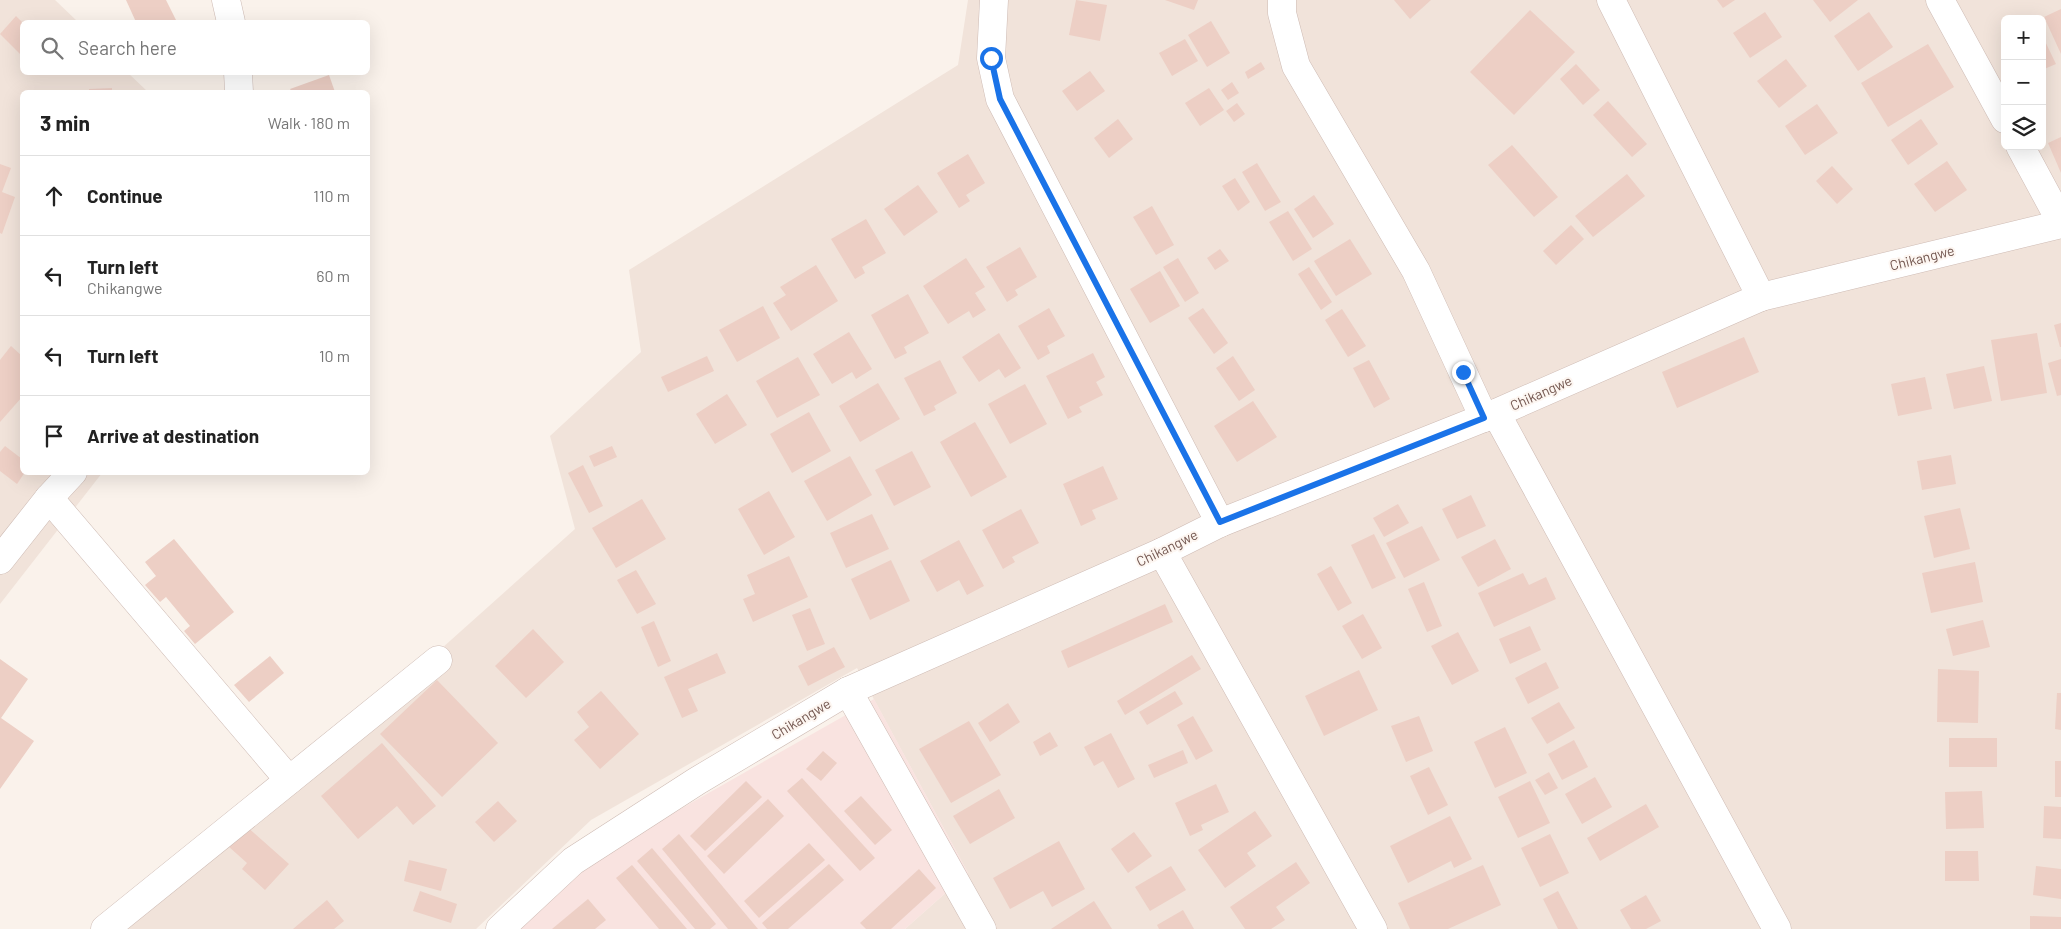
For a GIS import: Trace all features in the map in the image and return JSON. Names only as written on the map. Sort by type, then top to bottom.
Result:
[{"type":"street","points":[[226,0],[231,20]]},
{"type":"street","points":[[994,0],[991,58],[1000,99],[1220,522]]},
{"type":"street","points":[[1282,0],[1282,13],[1296,66],[1416,271],[1490,416],[1778,929]]},
{"type":"street","points":[[1611,0],[1761,297]]},
{"type":"street","points":[[1940,0],[2001,112]]},
{"type":"street","points":[[238,75],[240,90]]},
{"type":"street","points":[[2022,150],[2061,223]]},
{"type":"street","name":"Chikangwe","points":[[500,929],[573,861],[697,781],[848,690],[1162,552],[1220,522],[1490,416],[1761,297],[2061,223]]},
{"type":"street","points":[[0,560],[49,498],[70,475]]},
{"type":"street","points":[[49,498],[290,780]]},
{"type":"street","points":[[1162,552],[1373,929]]},
{"type":"street","points":[[105,929],[438,660]]},
{"type":"street","points":[[848,690],[982,929]]},
{"type":"shaded area","points":[[0,0],[55,0],[76,20],[20,20],[20,75],[130,75],[146,90],[20,90],[20,475],[100,475],[0,604]]},
{"type":"shaded area","points":[[968,0],[2061,0],[2061,929],[905,929],[968,873],[857,668],[591,820],[476,929],[128,929],[575,529],[550,436],[641,352],[629,270],[958,65]]},
{"type":"shaded area","points":[[874,699],[968,873],[905,929],[512,929],[580,866]]},
{"type":"building","points":[[126,0],[166,0],[176,20],[135,20]]},
{"type":"building","points":[[1076,0],[1107,5],[1100,41],[1069,35]]},
{"type":"building","points":[[1165,0],[1198,0],[1194,10]]},
{"type":"building","points":[[1394,0],[1431,0],[1410,19]]},
{"type":"building","points":[[1717,0],[1735,0],[1723,8]]},
{"type":"building","points":[[1813,0],[1858,0],[1830,22]]},
{"type":"building","points":[[2061,9],[2061,54],[2046,21],[2046,16]]},
{"type":"building","points":[[1530,10],[1575,52],[1514,115],[1470,72]]},
{"type":"building","points":[[1765,12],[1782,37],[1750,58],[1733,33]]},
{"type":"building","points":[[1869,12],[1893,47],[1858,71],[1834,36]]},
{"type":"building","points":[[16,16],[20,20],[20,54],[0,34]]},
{"type":"building","points":[[1211,21],[1230,53],[1207,67],[1188,35]]},
{"type":"building","points":[[1185,39],[1198,61],[1172,76],[1159,53]]},
{"type":"building","points":[[2046,43],[2056,64],[2046,68]]},
{"type":"building","points":[[1928,44],[1954,87],[1888,127],[1861,83]]},
{"type":"building","points":[[1786,59],[1807,86],[1779,108],[1757,81]]},
{"type":"building","points":[[1261,62],[1265,69],[1248,79],[1245,72]]},
{"type":"building","points":[[1576,64],[1600,90],[1583,105],[1560,79]]},
{"type":"building","points":[[1090,71],[1105,91],[1077,111],[1062,91]]},
{"type":"building","points":[[329,75],[334,90],[291,90]]},
{"type":"building","points":[[1232,82],[1239,93],[1228,100],[1221,90]]},
{"type":"building","points":[[112,88],[112,90],[89,90]]},
{"type":"building","points":[[1209,88],[1224,110],[1200,126],[1185,103]]},
{"type":"building","points":[[1608,101],[1647,144],[1632,157],[1593,115]]},
{"type":"building","points":[[1237,103],[1245,114],[1234,122],[1226,111]]},
{"type":"building","points":[[1817,104],[1838,133],[1805,155],[1785,126]]},
{"type":"building","points":[[1118,119],[1133,139],[1109,158],[1094,138]]},
{"type":"building","points":[[1921,119],[1938,144],[1908,165],[1891,140]]},
{"type":"building","points":[[2061,137],[2061,173],[2048,143]]},
{"type":"building","points":[[1512,145],[1558,197],[1534,217],[1488,165]]},
{"type":"building","points":[[968,154],[985,183],[966,195],[970,201],[959,208],[937,173]]},
{"type":"building","points":[[1947,161],[1967,190],[1935,212],[1914,184]]},
{"type":"building","points":[[1257,163],[1281,202],[1265,211],[1242,172]]},
{"type":"building","points":[[0,164],[11,168],[2,192],[15,197],[2,234],[0,233]]},
{"type":"building","points":[[1832,166],[1853,189],[1837,204],[1816,181]]},
{"type":"building","points":[[1627,174],[1645,196],[1593,237],[1575,216]]},
{"type":"building","points":[[1235,178],[1250,202],[1238,211],[1222,186]]},
{"type":"building","points":[[918,185],[938,212],[904,236],[884,209]]},
{"type":"building","points":[[1314,195],[1334,224],[1313,238],[1294,209]]},
{"type":"building","points":[[1152,206],[1174,245],[1156,255],[1133,217]]},
{"type":"building","points":[[1288,211],[1312,249],[1293,261],[1269,222]]},
{"type":"building","points":[[866,219],[886,253],[862,267],[865,273],[855,279],[831,239]]},
{"type":"building","points":[[1571,225],[1584,239],[1556,265],[1543,251]]},
{"type":"building","points":[[1350,239],[1372,274],[1336,296],[1314,261]]},
{"type":"building","points":[[1020,247],[1037,277],[1015,290],[1018,295],[1007,302],[986,267]]},
{"type":"building","points":[[1220,249],[1229,261],[1215,270],[1207,258]]},
{"type":"building","points":[[966,258],[985,287],[975,293],[986,310],[973,318],[969,311],[948,324],[923,286]]},
{"type":"building","points":[[1178,258],[1199,293],[1185,302],[1163,267]]},
{"type":"building","points":[[816,265],[838,301],[791,331],[773,303],[786,295],[780,287]]},
{"type":"building","points":[[1309,267],[1332,302],[1321,310],[1298,274]]},
{"type":"building","points":[[1160,271],[1180,306],[1150,323],[1130,289]]},
{"type":"building","points":[[908,294],[929,333],[904,347],[907,353],[895,359],[871,315]]},
{"type":"building","points":[[763,306],[780,338],[737,362],[719,330]]},
{"type":"building","points":[[1049,308],[1065,336],[1047,346],[1050,353],[1038,360],[1018,326]]},
{"type":"building","points":[[1203,308],[1228,343],[1214,354],[1188,318]]},
{"type":"building","points":[[1342,309],[1366,346],[1348,357],[1325,320]]},
{"type":"building","points":[[2061,323],[2061,347],[2060,347],[2054,325]]},
{"type":"building","points":[[849,332],[872,369],[856,379],[852,372],[832,384],[813,354]]},
{"type":"building","points":[[999,333],[1021,368],[1005,378],[999,369],[979,382],[962,357]]},
{"type":"building","points":[[2037,333],[2047,393],[2001,401],[1991,340]]},
{"type":"building","points":[[1744,337],[1759,372],[1677,408],[1662,372]]},
{"type":"building","points":[[11,346],[20,354],[20,399],[0,422],[0,360]]},
{"type":"building","points":[[1093,353],[1105,377],[1096,382],[1103,395],[1079,407],[1082,412],[1068,419],[1046,376]]},
{"type":"building","points":[[707,356],[714,371],[668,392],[661,377]]},
{"type":"building","points":[[1233,356],[1255,390],[1239,401],[1216,368]]},
{"type":"building","points":[[798,357],[820,395],[777,418],[756,381]]},
{"type":"building","points":[[2061,359],[2061,395],[2057,396],[2048,363]]},
{"type":"building","points":[[940,360],[957,393],[934,406],[936,410],[924,416],[904,378]]},
{"type":"building","points":[[1369,360],[1390,399],[1374,408],[1353,368]]},
{"type":"building","points":[[1984,366],[1992,401],[1954,409],[1946,374]]},
{"type":"building","points":[[1925,377],[1932,409],[1898,416],[1891,384]]},
{"type":"building","points":[[878,383],[900,419],[860,442],[839,406]]},
{"type":"building","points":[[1025,384],[1047,424],[1010,444],[988,404]]},
{"type":"building","points":[[727,394],[747,425],[715,444],[696,414]]},
{"type":"building","points":[[1253,401],[1277,437],[1237,462],[1214,426]]},
{"type":"building","points":[[809,412],[831,451],[792,473],[770,434]]},
{"type":"building","points":[[975,422],[1007,477],[971,497],[940,442]]},
{"type":"building","points":[[5,446],[20,457],[20,475],[23,475],[17,484],[0,471],[0,452]]},
{"type":"building","points":[[612,446],[617,457],[594,467],[589,456]]},
{"type":"building","points":[[912,451],[931,487],[894,506],[875,470]]},
{"type":"building","points":[[1951,455],[1956,484],[1922,490],[1917,461]]},
{"type":"building","points":[[850,456],[872,495],[827,521],[804,481]]},
{"type":"building","points":[[583,465],[603,506],[589,513],[568,473]]},
{"type":"building","points":[[1103,466],[1118,499],[1092,510],[1096,519],[1081,526],[1063,484]]},
{"type":"building","points":[[769,491],[795,537],[764,555],[738,509]]},
{"type":"building","points":[[1471,495],[1486,526],[1457,539],[1442,509]]},
{"type":"building","points":[[642,499],[666,539],[616,568],[592,528]]},
{"type":"building","points":[[1398,504],[1409,523],[1384,537],[1373,518]]},
{"type":"building","points":[[1960,508],[1970,549],[1934,558],[1924,516]]},
{"type":"building","points":[[1021,509],[1039,543],[1012,557],[1015,562],[1003,569],[982,530]]},
{"type":"building","points":[[872,514],[889,549],[846,568],[830,533]]},
{"type":"building","points":[[1422,526],[1440,560],[1404,578],[1386,543]]},
{"type":"building","points":[[1374,534],[1396,578],[1372,589],[1351,545]]},
{"type":"building","points":[[174,539],[234,612],[195,644],[184,631],[190,626],[166,597],[160,602],[145,585],[156,576],[145,562]]},
{"type":"building","points":[[1495,539],[1511,569],[1478,587],[1461,557]]},
{"type":"building","points":[[959,540],[984,586],[967,595],[959,580],[937,592],[920,561]]},
{"type":"building","points":[[789,556],[808,597],[753,622],[743,599],[755,594],[747,575]]},
{"type":"building","points":[[891,560],[910,601],[870,620],[851,579]]},
{"type":"building","points":[[1975,562],[1983,602],[1931,613],[1922,573]]},
{"type":"building","points":[[1331,566],[1352,603],[1338,611],[1317,574]]},
{"type":"building","points":[[636,570],[656,604],[637,614],[617,580]]},
{"type":"building","points":[[1523,573],[1529,585],[1546,577],[1556,599],[1494,627],[1478,593]]},
{"type":"building","points":[[1424,582],[1442,626],[1427,632],[1408,589]]},
{"type":"building","points":[[1165,604],[1173,622],[1068,668],[1061,651]]},
{"type":"building","points":[[810,608],[825,644],[807,651],[792,615]]},
{"type":"building","points":[[1363,614],[1382,648],[1362,659],[1342,626]]},
{"type":"building","points":[[1983,620],[1990,647],[1953,656],[1946,629]]},
{"type":"building","points":[[654,621],[671,661],[658,667],[641,627]]},
{"type":"building","points":[[1530,626],[1541,650],[1510,664],[1499,639]]},
{"type":"building","points":[[533,629],[564,662],[526,698],[495,666]]},
{"type":"building","points":[[1458,632],[1479,671],[1452,685],[1431,646]]},
{"type":"building","points":[[834,647],[845,667],[808,686],[798,666]]},
{"type":"building","points":[[717,653],[726,673],[688,689],[698,711],[682,718],[664,677]]},
{"type":"building","points":[[1192,655],[1201,669],[1125,715],[1117,701]]},
{"type":"building","points":[[270,656],[284,673],[249,702],[234,685]]},
{"type":"building","points":[[0,659],[28,679],[1,718],[34,741],[0,789]]},
{"type":"building","points":[[1546,662],[1559,688],[1528,704],[1515,678]]},
{"type":"building","points":[[1938,669],[1979,671],[1978,723],[1937,722]]},
{"type":"building","points":[[1359,670],[1378,710],[1324,736],[1305,696]]},
{"type":"building","points":[[437,680],[498,743],[442,797],[380,734]]},
{"type":"building","points":[[601,691],[639,734],[600,769],[574,740],[589,727],[577,712]]},
{"type":"building","points":[[1175,691],[1183,704],[1147,725],[1139,712]]},
{"type":"building","points":[[2057,693],[2061,693],[2061,730],[2055,729]]},
{"type":"building","points":[[1559,702],[1575,728],[1547,744],[1531,718]]},
{"type":"building","points":[[1008,703],[1020,722],[990,742],[978,723]]},
{"type":"building","points":[[1193,716],[1213,751],[1196,760],[1177,725]]},
{"type":"building","points":[[1419,716],[1433,751],[1406,762],[1391,726]]},
{"type":"building","points":[[969,721],[1001,775],[951,803],[919,749]]},
{"type":"building","points":[[1505,727],[1527,773],[1495,788],[1474,742]]},
{"type":"building","points":[[1050,732],[1058,746],[1040,756],[1033,742]]},
{"type":"building","points":[[1111,733],[1135,779],[1118,788],[1103,761],[1094,766],[1084,747]]},
{"type":"building","points":[[1949,738],[1997,738],[1997,767],[1949,767]]},
{"type":"building","points":[[1574,740],[1588,767],[1562,780],[1548,754]]},
{"type":"building","points":[[382,743],[436,806],[413,825],[397,806],[358,839],[321,796]]},
{"type":"building","points":[[1183,750],[1188,763],[1154,778],[1148,765]]},
{"type":"building","points":[[823,751],[837,763],[821,781],[806,769]]},
{"type":"building","points":[[2055,761],[2061,761],[2061,797],[2055,797]]},
{"type":"building","points":[[1429,767],[1448,805],[1428,815],[1410,776]]},
{"type":"building","points":[[1549,772],[1558,788],[1545,795],[1535,780]]},
{"type":"building","points":[[1595,777],[1612,807],[1582,824],[1565,794]]},
{"type":"building","points":[[802,778],[875,858],[860,871],[787,791]]},
{"type":"building","points":[[746,781],[762,797],[705,851],[690,836]]},
{"type":"building","points":[[1530,781],[1550,823],[1518,838],[1498,797]]},
{"type":"building","points":[[1216,784],[1229,812],[1201,825],[1203,830],[1190,836],[1175,803]]},
{"type":"building","points":[[999,789],[1015,818],[970,844],[953,816]]},
{"type":"building","points":[[1982,791],[1984,828],[1946,829],[1945,792]]},
{"type":"building","points":[[861,796],[892,830],[875,845],[844,811]]},
{"type":"building","points":[[768,799],[784,816],[724,874],[707,856]]},
{"type":"building","points":[[498,801],[517,821],[494,842],[475,822]]},
{"type":"building","points":[[1646,804],[1659,827],[1600,861],[1587,838]]},
{"type":"building","points":[[2044,806],[2061,807],[2061,839],[2043,838]]},
{"type":"building","points":[[1255,811],[1272,836],[1247,853],[1256,866],[1225,888],[1198,850]]},
{"type":"building","points":[[1450,816],[1472,859],[1454,868],[1451,861],[1408,883],[1390,846]]},
{"type":"building","points":[[246,826],[289,864],[265,890],[242,869],[247,863],[228,846]]},
{"type":"building","points":[[1134,832],[1152,856],[1128,873],[1111,849]]},
{"type":"building","points":[[679,834],[758,929],[728,929],[662,849]]},
{"type":"building","points":[[1550,834],[1569,873],[1540,887],[1521,848]]},
{"type":"building","points":[[1059,841],[1085,889],[1052,907],[1043,891],[1010,909],[993,878]]},
{"type":"building","points":[[809,843],[825,860],[759,918],[744,901]]},
{"type":"building","points":[[652,848],[716,924],[710,929],[695,929],[637,861]]},
{"type":"building","points":[[1945,851],[1978,851],[1979,881],[1945,881]]},
{"type":"building","points":[[409,860],[447,869],[441,891],[404,881]]},
{"type":"building","points":[[1296,862],[1310,883],[1276,907],[1285,920],[1271,929],[1245,929],[1230,907]]},
{"type":"building","points":[[829,864],[844,880],[788,929],[767,929],[762,923]]},
{"type":"building","points":[[632,865],[687,929],[659,929],[616,878]]},
{"type":"building","points":[[1483,865],[1501,905],[1448,929],[1410,929],[1398,903]]},
{"type":"building","points":[[1171,866],[1186,890],[1150,911],[1135,887]]},
{"type":"building","points":[[2036,866],[2061,869],[2061,899],[2033,895]]},
{"type":"building","points":[[919,869],[936,888],[891,929],[866,929],[860,923]]},
{"type":"building","points":[[420,891],[457,904],[451,923],[413,911]]},
{"type":"building","points":[[1558,891],[1578,929],[1558,929],[1543,899]]},
{"type":"building","points":[[1646,895],[1661,921],[1646,929],[1631,929],[1620,910]]},
{"type":"building","points":[[588,899],[606,920],[595,929],[552,929]]},
{"type":"building","points":[[327,900],[344,921],[334,929],[293,929]]},
{"type":"building","points":[[1094,901],[1112,929],[1051,929]]},
{"type":"building","points":[[1183,910],[1194,929],[1159,929],[1157,925]]},
{"type":"building","points":[[2030,916],[2061,917],[2061,929],[2030,929]]},
{"type":"route","points":[[991,58],[1000,99],[1220,522],[1484,418],[1463,372]]}]
